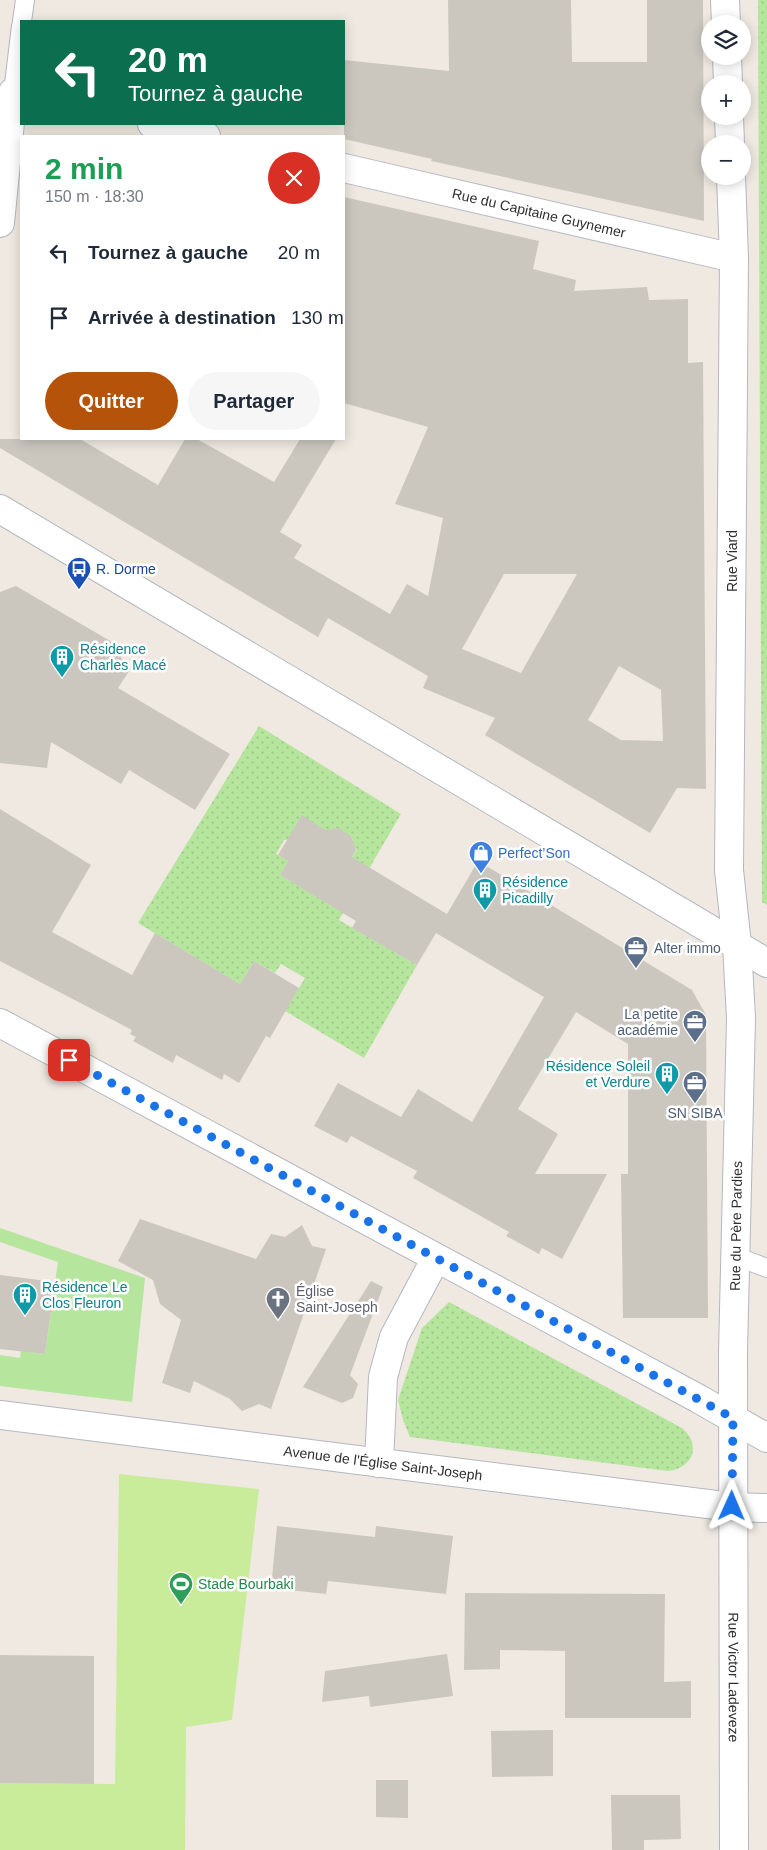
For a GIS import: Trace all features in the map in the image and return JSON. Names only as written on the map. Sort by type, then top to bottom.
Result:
[{"type":"street","points":[[726,0],[726,15]]},
{"type":"street","points":[[0,223],[11,91]]},
{"type":"street","points":[[156,125],[202,135]]},
{"type":"street","name":"Rue du Capitaine Guynemer","points":[[345,168],[734,258]]},
{"type":"street","name":"Rue Viard","points":[[731,185],[734,258],[729,870],[737,945]]},
{"type":"street","points":[[0,508],[767,963]]},
{"type":"street","name":"Rue du Père Pardies","points":[[732,1506],[735,1256],[741,1018],[737,945]]},
{"type":"street","points":[[0,1023],[767,1438]]},
{"type":"street","points":[[379,1462],[383,1376],[394,1337],[436,1258]]},
{"type":"street","name":"Avenue de l'Église Saint-Joseph","points":[[0,1415],[732,1506],[767,1508]]},
{"type":"street","name":"Rue Victor Ladeveze","points":[[732,1506],[734,1850]]},
{"type":"lane","points":[[22,20],[25,0]]},
{"type":"lane","points":[[11,91],[20,32]]},
{"type":"lane","points":[[735,1256],[767,1268]]},
{"type":"green space","points":[[758,0],[767,0],[767,905],[762,902]]},
{"type":"green space","points":[[259,726],[401,814],[339,920],[417,965],[364,1058],[285,1011],[305,978],[281,964],[275,973],[254,961],[240,984],[138,923]],"holes":[[[351,836],[353,842],[350,845],[357,849],[344,871],[334,907],[280,875],[288,861],[276,854],[284,840]]]},
{"type":"green space","points":[[0,1228],[145,1278],[132,1402],[0,1386],[0,1355],[20,1358],[21,1351],[45,1354],[58,1262],[0,1242]]},
{"type":"green space","points":[[449,1302],[682,1428],[692,1442],[692,1455],[683,1466],[667,1471],[410,1437],[398,1400],[422,1328]]},
{"type":"green space","name":"Stade Bourbaki","points":[[119,1474],[259,1489],[232,1720],[186,1727],[185,1850],[0,1850],[0,1783],[115,1784]]},
{"type":"building","points":[[448,0],[571,0],[572,62],[647,62],[647,0],[703,0],[703,15],[701,15],[701,65],[703,65],[703,75],[701,75],[701,125],[704,125],[704,135],[701,135],[701,185],[704,185],[704,221],[431,161],[432,159],[345,139],[345,60],[449,71]]},
{"type":"building","points":[[345,197],[539,241],[533,269],[576,280],[574,291],[647,287],[649,300],[688,299],[688,363],[703,362],[706,789],[677,788],[650,833],[485,735],[495,718],[423,688],[428,676],[328,618],[318,637],[0,448],[0,439],[82,440],[158,485],[184,440],[199,440],[274,482],[299,440],[335,440],[280,532],[302,545],[294,558],[390,614],[407,584],[428,596],[443,518],[395,504],[428,427],[345,403]],"holes":[[[504,574],[577,574],[521,673],[462,649]],[[619,666],[661,690],[663,741],[621,740],[588,720]]]},
{"type":"building","points":[[16,586],[112,642],[109,647],[121,655],[122,662],[131,668],[118,688],[230,754],[195,810],[129,770],[121,784],[51,742],[47,768],[0,763],[0,592]]},
{"type":"building","points":[[0,809],[91,865],[52,932],[132,975],[155,933],[240,984],[254,961],[299,988],[270,1038],[266,1036],[239,1083],[224,1074],[222,1080],[176,1055],[173,1063],[133,1041],[136,1037],[130,1034],[132,1030],[0,961]]},
{"type":"building","points":[[302,815],[325,830],[339,828],[351,836],[356,850],[352,857],[447,914],[478,861],[692,990],[706,1015],[708,1318],[623,1318],[621,1174],[628,1174],[628,1044],[576,1012],[518,1109],[558,1134],[535,1174],[607,1174],[562,1259],[542,1248],[539,1254],[506,1236],[509,1232],[413,1178],[417,1171],[351,1136],[347,1143],[314,1126],[338,1083],[401,1117],[418,1089],[472,1122],[544,997],[436,933],[417,965],[352,928],[356,921],[280,875],[288,861],[278,855]]},
{"type":"building","name":"Église Saint-Joseph","points":[[140,1219],[256,1259],[271,1234],[285,1237],[302,1225],[312,1246],[326,1249],[271,1409],[259,1404],[242,1411],[230,1399],[194,1381],[190,1393],[162,1383],[181,1320],[160,1304],[153,1280],[118,1261]]},
{"type":"building","name":"Résidence Le Clos Fleuron","points":[[0,1275],[55,1282],[45,1354],[0,1349]]},
{"type":"building","points":[[371,1281],[383,1287],[350,1375],[358,1384],[353,1398],[342,1403],[303,1387]]},
{"type":"building","points":[[277,1526],[375,1537],[376,1526],[453,1536],[446,1594],[328,1581],[326,1594],[271,1588]]},
{"type":"building","points":[[465,1593],[665,1594],[664,1682],[691,1681],[691,1718],[565,1718],[565,1651],[500,1650],[500,1669],[464,1670]]},
{"type":"building","points":[[447,1654],[453,1696],[370,1707],[369,1696],[322,1702],[325,1671]]},
{"type":"building","points":[[0,1655],[94,1656],[94,1784],[0,1783]]},
{"type":"building","points":[[553,1730],[553,1776],[492,1777],[491,1731]]},
{"type":"building","points":[[376,1780],[408,1780],[408,1818],[376,1817]]},
{"type":"building","points":[[611,1795],[680,1795],[681,1839],[644,1840],[644,1850],[612,1850]]},
{"type":"place","name":"R. Dorme","points":[[79,590]]},
{"type":"place","name":"Résidence Charles Macé","points":[[62,678]]},
{"type":"place","name":"Perfect’Son","points":[[481,874]]},
{"type":"place","name":"Résidence Picadilly","points":[[485,911]]},
{"type":"place","name":"Alter immo","points":[[636,969]]},
{"type":"place","name":"La petite académie","points":[[695,1043]]},
{"type":"place","name":"Résidence Soleil et Verdure","points":[[667,1095]]},
{"type":"place","name":"SN SIBA","points":[[695,1104]]},
{"type":"place","name":"Résidence Le Clos Fleuron","points":[[25,1316]]},
{"type":"place","name":"Église Saint-Joseph","points":[[278,1320]]},
{"type":"place","name":"Stade Bourbaki","points":[[181,1605]]},
{"type":"route","points":[[69,1060],[733,1418],[732,1506]]}]
